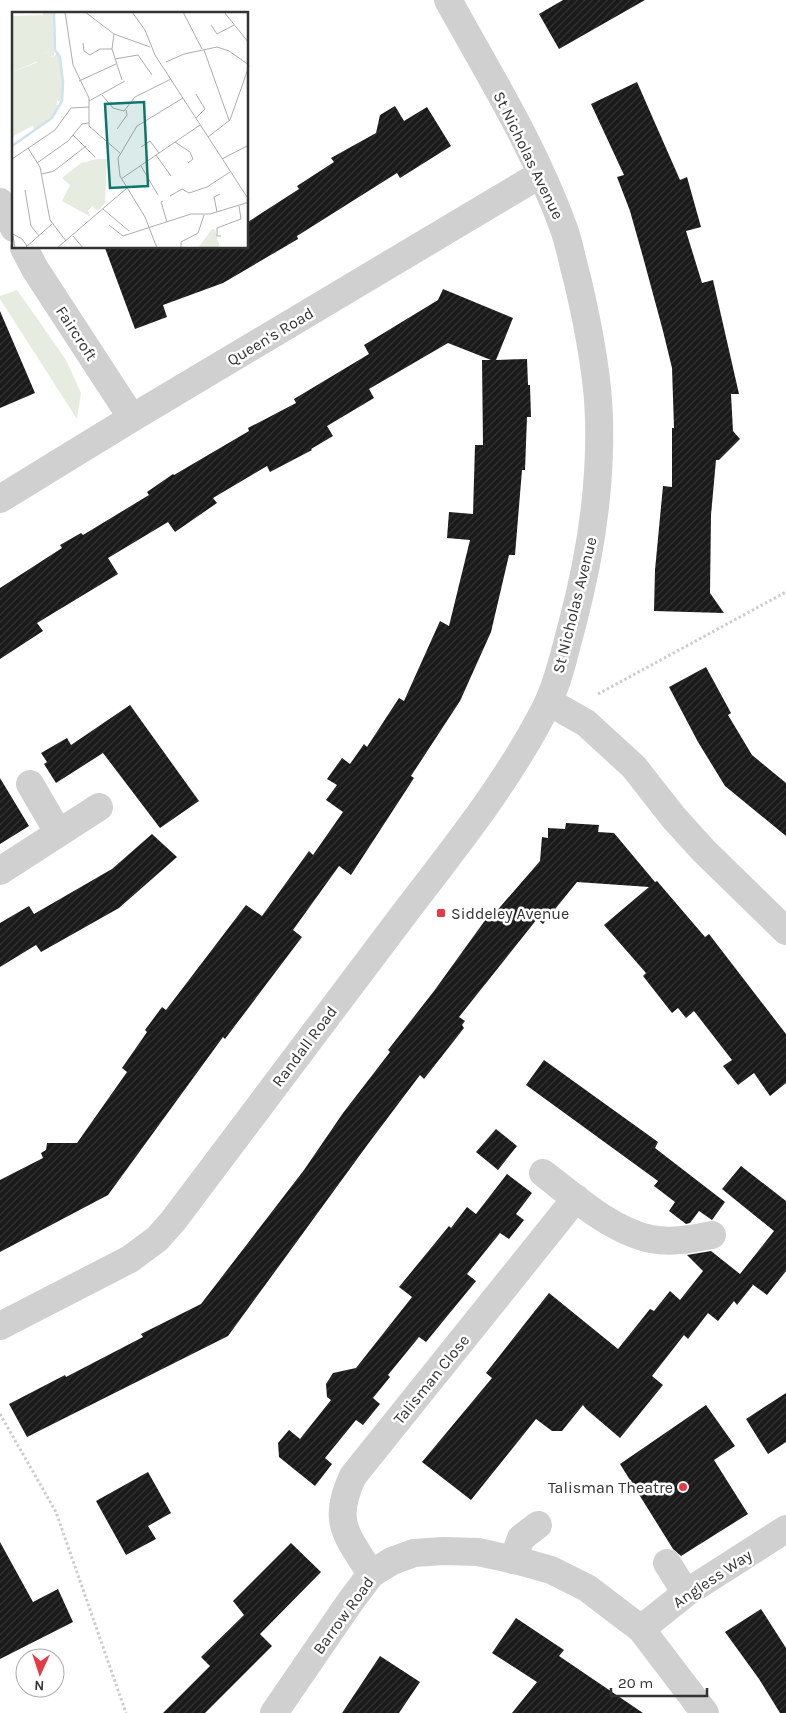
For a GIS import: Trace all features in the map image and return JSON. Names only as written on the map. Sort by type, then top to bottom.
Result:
[{"type":"street","name":"St Nicholas Avenue","points":[[448,0],[507,105],[541,174],[565,231],[592,350],[599,418],[593,532],[578,603],[563,658],[557,706]]},
{"type":"street","name":"Queen's Road","points":[[0,499],[541,174]]},
{"type":"street","points":[[0,202],[12,224]]},
{"type":"street","name":"Faircroft","points":[[25,249],[35,269],[132,418]]},
{"type":"street","points":[[557,706],[586,723],[634,767],[674,818],[704,851],[786,931]]},
{"type":"street","name":"Randall Road","points":[[0,1326],[130,1259],[157,1239],[460,839],[557,706]]},
{"type":"street","points":[[30,784],[58,832]]},
{"type":"street","points":[[0,871],[99,807]]},
{"type":"street","points":[[543,1173],[619,1227],[650,1239],[663,1241],[688,1240],[712,1234]]},
{"type":"street","name":"Talisman Close","points":[[371,1574],[348,1536],[343,1524],[342,1509],[345,1493],[353,1476],[576,1198]]},
{"type":"street","points":[[513,1560],[521,1538],[538,1525]]},
{"type":"street","name":"Angless Way","points":[[641,1629],[686,1593],[786,1529]]},
{"type":"street","name":"Barrow Road","points":[[274,1713],[371,1574],[392,1561],[414,1553],[443,1551],[478,1552],[513,1560],[551,1570],[586,1588],[641,1629],[705,1713]]},
{"type":"street","points":[[666,1563],[686,1593]]},
{"type":"path","points":[[557,706],[786,592]]},
{"type":"path","points":[[0,1414],[56,1512],[126,1713]]},
{"type":"shaded area","points":[[17,290],[66,360],[81,393],[77,419],[0,299],[0,296]]},
{"type":"building","points":[[563,0],[645,0],[559,49],[539,14]]},
{"type":"building","points":[[637,82],[680,180],[687,177],[701,227],[686,231],[702,283],[713,280],[739,394],[731,394],[733,431],[740,439],[719,460],[716,460],[711,515],[710,593],[724,613],[654,611],[655,570],[663,486],[672,487],[672,428],[674,428],[672,368],[630,211],[617,177],[624,175],[591,104]]},
{"type":"building","points":[[395,106],[404,121],[427,107],[451,146],[400,178],[397,173],[297,236],[298,239],[223,283],[163,305],[167,317],[135,329],[105,249],[249,249],[249,221],[299,189],[297,186],[334,162],[331,158],[376,133],[380,115]]},
{"type":"building","points":[[443,289],[513,318],[496,360],[527,359],[528,385],[530,385],[531,417],[527,417],[525,470],[522,470],[515,555],[509,555],[491,632],[460,701],[411,776],[414,778],[351,875],[339,866],[293,930],[302,937],[225,1039],[223,1037],[108,1195],[0,1252],[0,1180],[43,1158],[41,1153],[46,1150],[47,1143],[77,1143],[127,1072],[122,1068],[147,1032],[145,1030],[162,1007],[166,1010],[246,905],[262,916],[309,851],[313,855],[343,812],[326,800],[337,785],[327,779],[342,758],[350,764],[364,744],[367,747],[399,698],[404,701],[440,621],[449,626],[470,540],[447,538],[449,512],[473,514],[475,445],[483,445],[482,360],[491,360],[448,343],[369,389],[374,398],[327,426],[333,436],[312,450],[270,472],[267,466],[213,498],[217,503],[175,532],[168,522],[108,558],[118,574],[37,623],[43,631],[0,659],[0,588],[62,548],[60,545],[81,533],[83,535],[149,495],[147,492],[173,474],[249,431],[248,428],[296,403],[294,399],[369,354],[364,345],[438,300]]},
{"type":"building","points":[[0,311],[35,393],[0,408]]},
{"type":"building","points":[[706,667],[731,713],[728,715],[752,755],[786,783],[786,836],[725,786],[698,742],[669,687]]},
{"type":"building","points":[[130,705],[199,801],[160,828],[103,753],[56,783],[44,764],[47,762],[41,753],[67,738],[71,745]]},
{"type":"building","points":[[0,778],[29,826],[0,844]]},
{"type":"building","points":[[566,823],[599,825],[598,832],[614,833],[705,937],[709,934],[786,1034],[786,1083],[770,1096],[754,1073],[738,1085],[723,1066],[732,1060],[694,1011],[686,1018],[678,1008],[672,1013],[643,976],[646,973],[604,925],[649,887],[577,882],[543,924],[537,919],[459,1017],[465,1021],[462,1025],[464,1028],[424,1079],[420,1075],[228,1336],[27,1437],[9,1404],[143,1337],[141,1334],[201,1304],[304,1170],[343,1113],[390,1052],[388,1050],[486,919],[488,921],[540,861],[542,837],[548,838],[548,828],[565,829]]},
{"type":"building","points":[[152,834],[177,857],[119,908],[41,952],[36,945],[0,967],[0,923],[29,906],[34,914],[112,869]]},
{"type":"building","points":[[544,1060],[658,1142],[655,1148],[725,1202],[712,1220],[699,1211],[690,1223],[686,1224],[669,1211],[675,1202],[654,1186],[658,1181],[526,1085]]},
{"type":"building","points":[[496,1129],[517,1146],[498,1170],[476,1152]]},
{"type":"building","points":[[741,1166],[786,1201],[786,1271],[767,1295],[752,1284],[737,1305],[734,1301],[718,1321],[708,1313],[688,1339],[684,1335],[652,1376],[663,1385],[620,1438],[583,1405],[562,1431],[552,1431],[536,1419],[471,1500],[422,1462],[492,1378],[486,1373],[549,1293],[618,1349],[650,1309],[654,1311],[670,1291],[680,1300],[703,1271],[687,1255],[711,1251],[740,1274],[774,1231],[722,1189]]},
{"type":"building","points":[[507,1174],[532,1193],[516,1214],[524,1220],[509,1239],[500,1233],[467,1274],[476,1281],[426,1342],[419,1337],[388,1375],[390,1377],[373,1398],[380,1404],[363,1425],[356,1420],[325,1458],[332,1464],[315,1486],[279,1457],[278,1443],[289,1430],[300,1439],[331,1400],[327,1397],[326,1384],[333,1373],[356,1368],[412,1297],[399,1287],[467,1207],[476,1214]]},
{"type":"building","points":[[786,1393],[786,1442],[768,1454],[746,1419]]},
{"type":"building","name":"Talisman Theatre","points":[[706,1405],[735,1446],[714,1460],[748,1514],[681,1556],[673,1549],[620,1464]]},
{"type":"building","points":[[148,1472],[171,1513],[148,1526],[156,1539],[126,1555],[96,1501]]},
{"type":"building","points":[[0,1542],[33,1602],[58,1589],[73,1622],[22,1648],[15,1648],[15,1651],[0,1659]]},
{"type":"building","points":[[291,1543],[321,1572],[260,1634],[272,1646],[205,1713],[163,1713],[210,1666],[201,1657],[244,1615],[233,1601]]},
{"type":"building","points":[[761,1609],[786,1648],[786,1713],[780,1713],[759,1679],[725,1632]]},
{"type":"building","points":[[516,1618],[564,1650],[559,1656],[643,1713],[512,1713],[537,1682],[492,1653]]},
{"type":"building","points":[[380,1656],[420,1682],[399,1713],[342,1713]]},
{"type":"place","name":"Siddeley Avenue","points":[[441,913]]},
{"type":"place","name":"Talisman Theatre","points":[[683,1487]]}]
